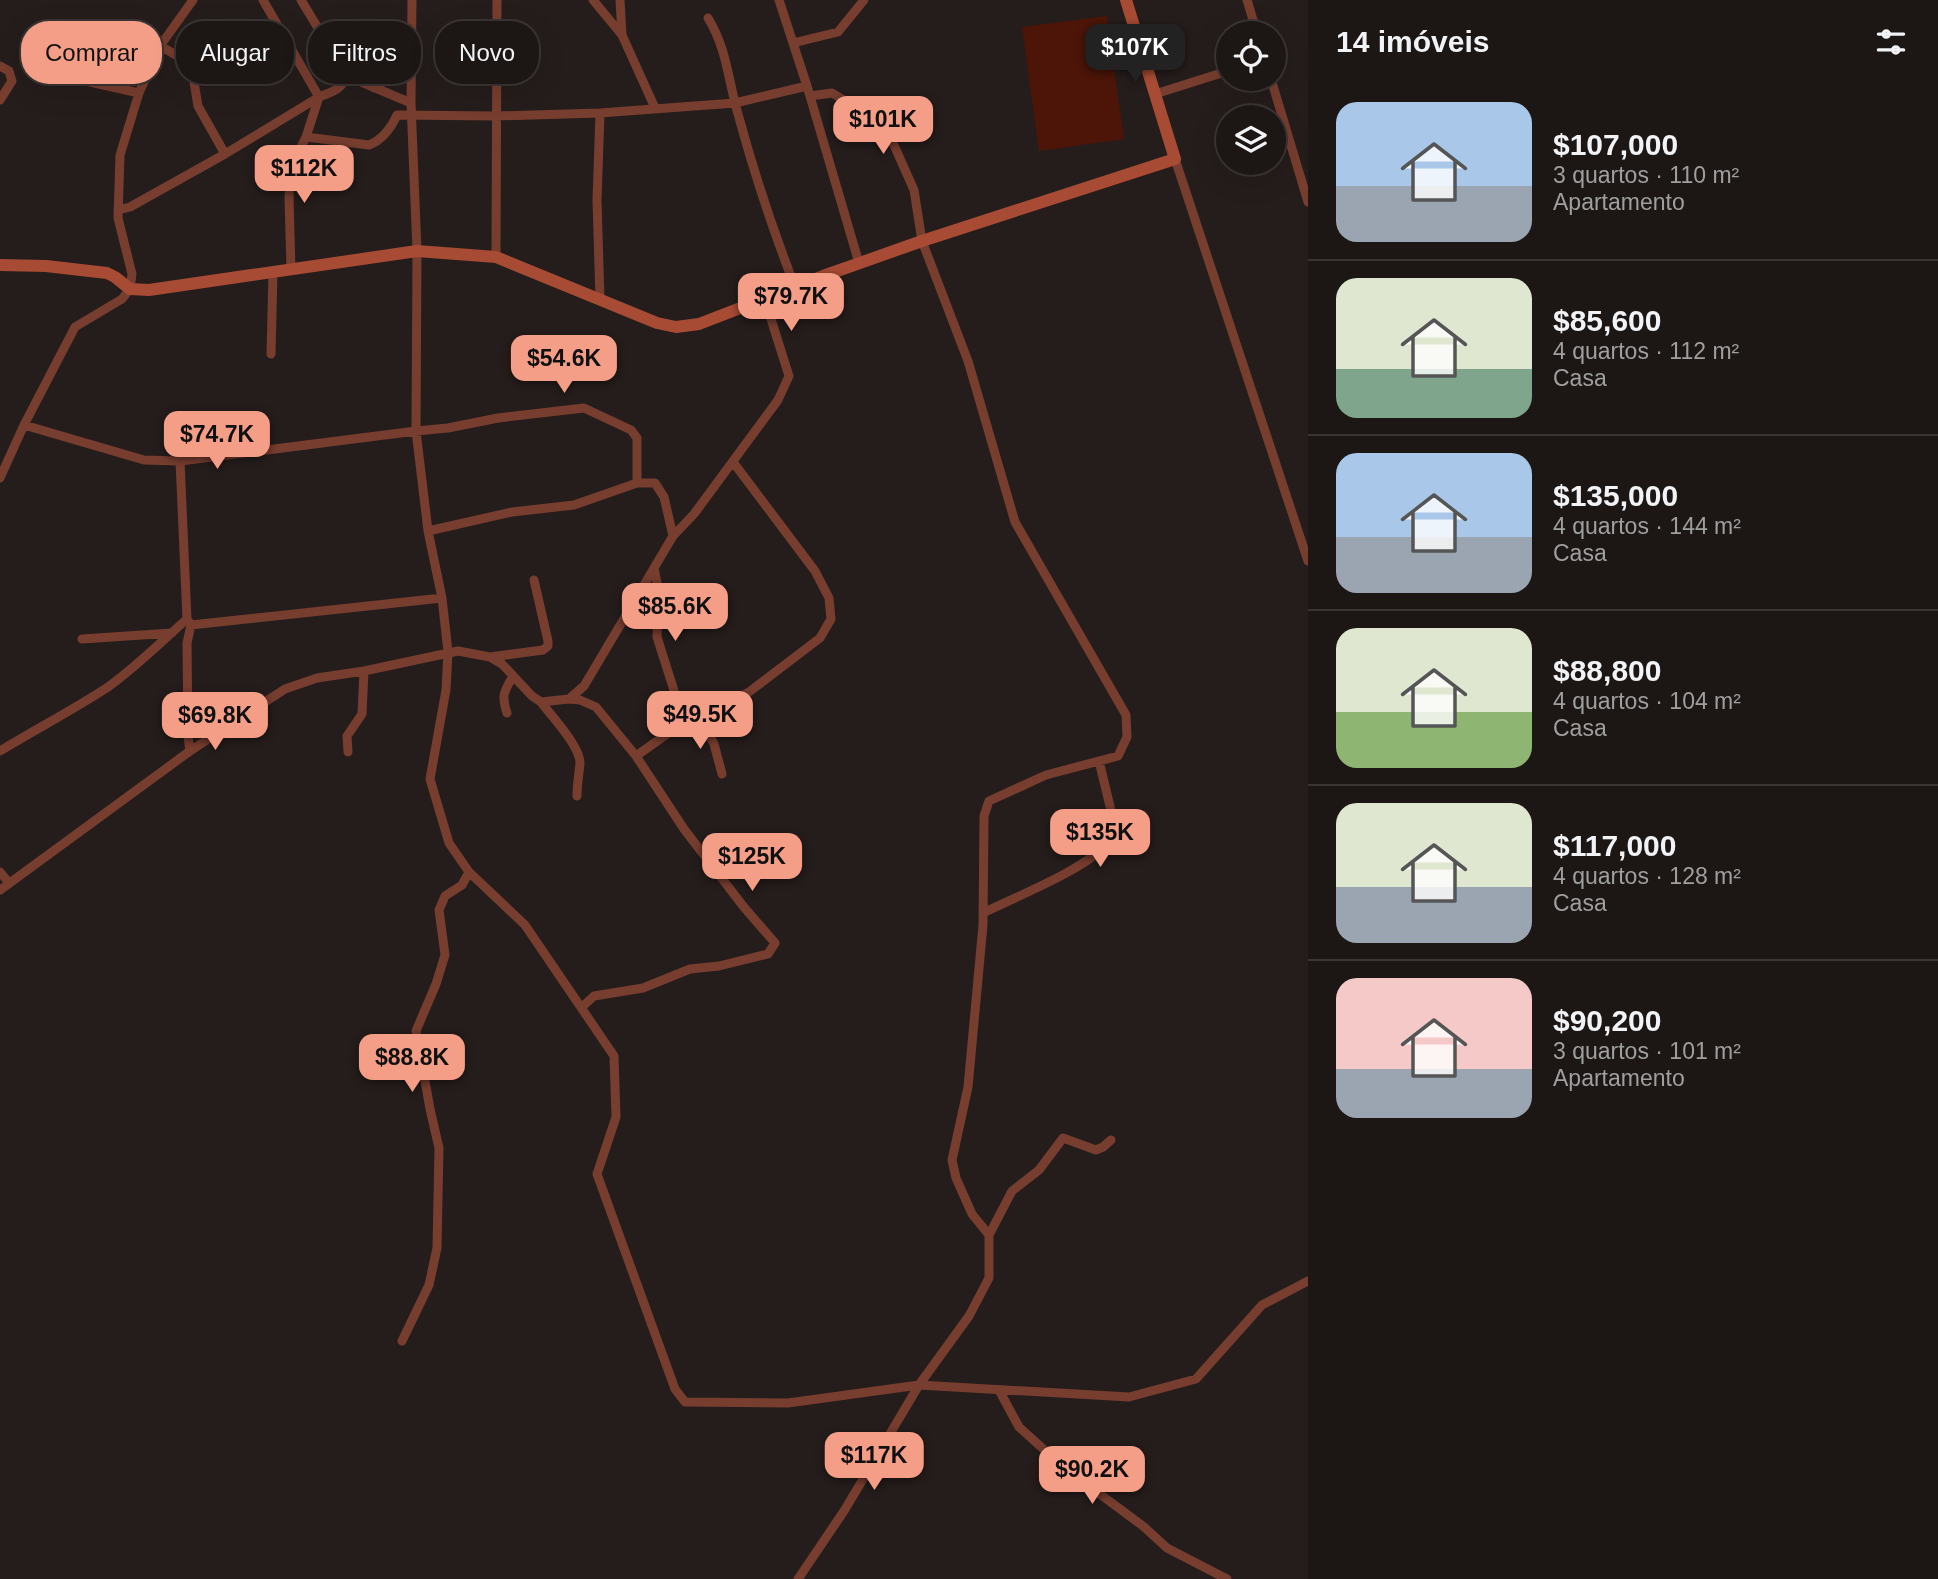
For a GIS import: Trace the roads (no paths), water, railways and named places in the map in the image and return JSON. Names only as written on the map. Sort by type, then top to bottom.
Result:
[{"type":"street","points":[[162,43],[193,0]]},
{"type":"street","points":[[263,0],[319,97],[306,137],[292,167],[289,197],[291,270]]},
{"type":"street","points":[[301,0],[314,21]]},
{"type":"street","points":[[412,0],[412,21]]},
{"type":"street","points":[[496,257],[497,0]]},
{"type":"street","points":[[593,0],[622,35],[655,108]]},
{"type":"street","points":[[621,0],[622,35]]},
{"type":"street","points":[[779,0],[859,263]]},
{"type":"street","points":[[793,43],[838,32],[863,0]]},
{"type":"street","points":[[1126,0],[1175,159],[1308,561]]},
{"type":"street","points":[[1247,0],[1253,21]]},
{"type":"street","points":[[708,18],[724,51],[734,103],[771,225],[795,287]]},
{"type":"street","points":[[162,47],[189,64],[198,106],[225,154]]},
{"type":"street","points":[[0,66],[9,71],[12,81],[0,100]]},
{"type":"street","points":[[1155,94],[1216,75]]},
{"type":"street","points":[[99,84],[139,93]]},
{"type":"street","points":[[1,473],[75,327],[122,299],[130,289],[132,274],[118,218],[120,155],[143,84]]},
{"type":"street","points":[[118,210],[130,207],[225,154],[343,84]]},
{"type":"street","points":[[365,84],[411,103]]},
{"type":"street","points":[[374,88],[380,84]]},
{"type":"street","points":[[411,84],[417,251],[416,431],[428,531],[442,598],[448,652],[446,690],[430,779],[449,843],[469,872],[525,925],[614,1056],[616,1117],[597,1174],[675,1390],[685,1402],[788,1403],[919,1385],[1129,1397],[1196,1379],[1262,1306],[1308,1281]]},
{"type":"street","points":[[306,137],[369,145],[384,135],[397,115],[600,113],[734,103],[808,91],[832,93],[885,125],[914,190],[922,241],[968,361],[1015,522],[1125,715],[1127,737],[1118,756],[1046,775],[989,801],[984,816],[983,913],[968,1087],[952,1160],[956,1178],[972,1214],[989,1235]]},
{"type":"street","points":[[1275,91],[1308,202]]},
{"type":"street","points":[[600,113],[597,200],[600,300]]},
{"type":"street","points":[[0,265],[46,266],[107,273],[130,289],[160,289],[417,251],[496,257],[657,323],[676,327],[699,324],[922,241],[1175,159]]},
{"type":"street","points":[[271,354],[273,272]]},
{"type":"street","points":[[569,699],[584,686],[673,536],[694,514],[778,400],[789,376],[765,300]]},
{"type":"street","points":[[24,425],[144,460],[180,460],[448,428],[498,418],[584,408],[631,430],[637,438],[637,483]]},
{"type":"street","points":[[180,460],[189,622],[187,643],[190,751]]},
{"type":"street","points":[[636,757],[684,722],[700,718],[749,692],[820,638],[831,619],[829,598],[816,571],[733,462]]},
{"type":"street","points":[[428,531],[512,512],[574,505],[637,483],[655,483],[664,497],[673,536]]},
{"type":"street","points":[[654,568],[658,589],[657,637],[684,722]]},
{"type":"street","points":[[0,890],[190,751],[285,690],[317,678],[364,671],[448,652],[458,651],[490,657],[543,650],[548,646],[548,640],[534,580]]},
{"type":"street","points":[[0,751],[107,687],[189,622],[442,598]]},
{"type":"street","points":[[82,639],[172,633]]},
{"type":"street","points":[[490,657],[502,664],[541,702],[578,753],[580,763],[577,796]]},
{"type":"street","points":[[348,752],[347,736],[362,714],[364,671]]},
{"type":"street","points":[[507,713],[503,694],[513,676]]},
{"type":"street","points":[[541,702],[569,699],[580,700],[596,707],[636,757],[684,829],[775,943],[768,954],[719,967],[690,969],[643,988],[594,996],[583,1007]]},
{"type":"street","points":[[700,718],[709,731],[722,774]]},
{"type":"street","points":[[983,913],[1062,875],[1109,843],[1115,827],[1099,761]]},
{"type":"street","points":[[0,872],[9,883]]},
{"type":"street","points":[[402,1341],[429,1284],[437,1248],[439,1148],[416,1031],[445,955],[439,910],[445,896],[462,885],[469,872]]},
{"type":"street","points":[[798,1579],[844,1511],[919,1385],[969,1316],[989,1278],[989,1235],[1012,1191],[1039,1170],[1063,1138],[1096,1150],[1111,1140]]},
{"type":"street","points":[[999,1390],[1019,1427],[1051,1457],[1143,1526],[1167,1548],[1227,1579]]}]
